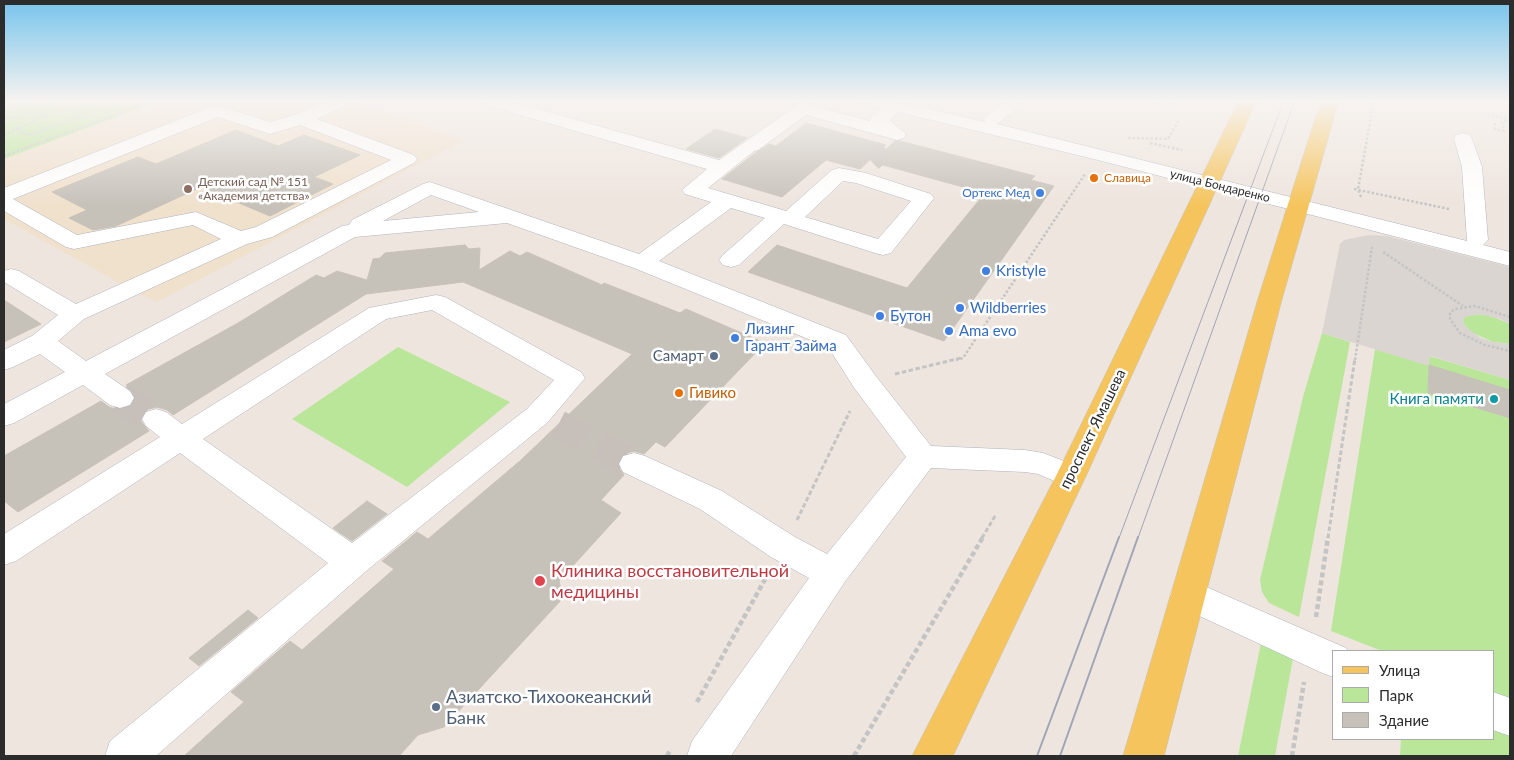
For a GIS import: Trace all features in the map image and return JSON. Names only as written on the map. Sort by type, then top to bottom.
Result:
[{"type":"main road","name":"проспект Ямашева","points":[[932,756],[1071,476],[1231,135]]},
{"type":"main road","points":[[1143,756],[1270,299],[1320,135]]},
{"type":"street","points":[[4,195],[155,135]]},
{"type":"street","points":[[4,361],[41,342],[75,314],[239,239],[264,232],[407,159],[343,135]]},
{"type":"street","points":[[612,135],[722,167]]},
{"type":"street","points":[[731,260],[785,218],[839,174],[865,169],[924,198],[883,248],[785,218],[727,201],[692,190],[765,135]]},
{"type":"street","points":[[882,135],[893,140],[890,135]]},
{"type":"street","name":"улица Бондаренко","points":[[1039,135],[1301,201],[1510,259]]},
{"type":"street","name":"улица Бондаренко","points":[[1051,135],[1211,178]]},
{"type":"street","points":[[1463,139],[1472,166],[1476,240]]},
{"type":"street","points":[[4,416],[86,374],[430,188],[642,263],[837,341],[865,382],[923,457]]},
{"type":"street","points":[[642,263],[727,201]]},
{"type":"street","name":"улица Бондаренко","points":[[1301,201],[1510,248]]},
{"type":"street","points":[[4,202],[74,242],[196,218],[239,239]]},
{"type":"street","points":[[350,231],[508,216]]},
{"type":"street","points":[[6,276],[75,314]]},
{"type":"street","points":[[4,550],[168,429],[378,313],[436,302],[571,378],[547,421],[353,562],[125,756]]},
{"type":"street","points":[[41,342],[120,398]]},
{"type":"street","points":[[168,429],[353,562]]},
{"type":"street","points":[[923,457],[1025,460],[1043,464],[1071,476]]},
{"type":"street","points":[[707,756],[832,573],[923,457]]},
{"type":"street","points":[[634,464],[711,500],[783,547],[832,573]]},
{"type":"street","points":[[1188,594],[1322,655]]},
{"type":"street","points":[[1494,711],[1510,717]]},
{"type":"path","points":[[4,156],[59,135]]},
{"type":"path","points":[[1119,136],[1168,139],[1170,135]]},
{"type":"path","points":[[1362,199],[1356,189],[1367,135]]},
{"type":"path","points":[[696,704],[783,547],[865,382],[963,358],[1087,171]]},
{"type":"path","points":[[1356,189],[1476,215]]},
{"type":"path","points":[[1292,756],[1322,655],[1371,242],[1377,247]]},
{"type":"path","points":[[1381,250],[1463,306]]},
{"type":"path","points":[[1510,317],[1489,309],[1463,306],[1450,313],[1450,319],[1460,333],[1485,345],[1510,351]]},
{"type":"path","points":[[854,756],[995,516]]},
{"type":"path","points":[[667,756],[672,748]]},
{"type":"shaded area","name":"Детский сад № 151 «Академия детства»","points":[[67,135],[451,135],[464,140],[157,302],[4,219],[4,159]]},
{"type":"shaded area","points":[[1369,235],[1387,236],[1510,267],[1510,324],[1500,319],[1479,314],[1465,317],[1463,321],[1465,326],[1481,338],[1510,344],[1510,380],[1430,356],[1429,366],[1322,333],[1340,244],[1344,240]]},
{"type":"green space","points":[[4,135],[67,135],[4,159]]},
{"type":"green space","points":[[1471,314],[1489,315],[1510,324],[1510,344],[1493,342],[1471,332],[1463,321],[1465,317]]},
{"type":"green space","points":[[1322,333],[1350,342],[1299,617],[1269,603],[1262,592],[1260,580],[1303,397]]},
{"type":"green space","points":[[398,347],[510,402],[407,487],[292,419]]},
{"type":"green space","points":[[1375,349],[1429,365],[1429,356],[1510,380],[1510,756],[1400,756],[1401,740],[1494,740],[1494,650],[1379,650],[1331,631]]},
{"type":"green space","points":[[1262,638],[1294,653],[1275,756],[1238,756]]},
{"type":"building","points":[[223,135],[250,135],[278,146],[305,135],[360,155],[314,177],[333,184],[270,216],[201,187],[116,226],[93,230],[69,218],[87,210],[52,192],[138,157],[156,164]]},
{"type":"building","points":[[706,135],[738,135],[747,138],[719,158],[686,149]]},
{"type":"building","points":[[790,135],[851,135],[886,145],[860,169],[826,160],[782,197],[722,179],[769,144],[776,146]]},
{"type":"building","points":[[895,141],[1035,176],[1031,180],[1054,186],[944,341],[748,272],[777,245],[907,288],[985,193],[872,162]]},
{"type":"building","points":[[465,245],[469,249],[480,248],[479,270],[510,251],[520,256],[527,252],[602,285],[604,283],[680,313],[686,309],[765,343],[665,447],[656,442],[644,454],[634,451],[621,455],[617,465],[624,475],[601,500],[621,513],[559,581],[563,598],[444,727],[418,735],[399,756],[184,756],[244,702],[231,692],[290,641],[302,650],[394,569],[382,561],[417,532],[428,539],[521,460],[632,354],[463,282],[366,294],[173,415],[167,410],[157,407],[145,410],[140,420],[149,431],[18,512],[4,501],[4,456],[101,401],[109,407],[119,410],[131,407],[136,397],[126,385],[238,323],[316,275],[324,278],[337,271],[367,280],[373,259],[380,258],[385,253]]},
{"type":"building","points":[[4,300],[41,324],[4,342]]},
{"type":"building","points":[[1429,365],[1510,390],[1510,418],[1428,393]]},
{"type":"building","points":[[367,501],[387,514],[352,541],[333,528]]},
{"type":"building","points":[[248,610],[258,618],[199,666],[189,658]]},
{"type":"tunnel","points":[[872,162],[889,146]]},
{"type":"tunnel","points":[[120,398],[156,419]]},
{"type":"tunnel","points":[[558,425],[634,464]]},
{"type":"tram line","points":[[1119,538],[1271,135]]},
{"type":"tram line","points":[[1138,538],[1282,135]]},
{"type":"tram line","points":[[1037,756],[1119,537]]},
{"type":"tram line","points":[[1060,756],[1138,537]]},
{"type":"place","name":"Славица","points":[[1094,178]]},
{"type":"place","name":"Детский сад № 151 «Академия детства»","points":[[188,189]]},
{"type":"place","name":"Ортекс Мед","points":[[1040,193]]},
{"type":"place","name":"Kristyle","points":[[986,271]]},
{"type":"place","name":"Wildberries","points":[[960,308]]},
{"type":"place","name":"Бутон","points":[[880,316]]},
{"type":"place","name":"Ama evo","points":[[949,331]]},
{"type":"place","name":"Лизинг Гарант Займа","points":[[735,338]]},
{"type":"place","name":"Самарт","points":[[714,356]]},
{"type":"place","name":"Гивико","points":[[679,393]]},
{"type":"place","name":"Книга памяти","points":[[1494,399]]},
{"type":"place","name":"Клиника восстановительной медицины","points":[[540,581]]},
{"type":"place","name":"Азиатско-Тихоокеанский Банк","points":[[436,707]]}]
